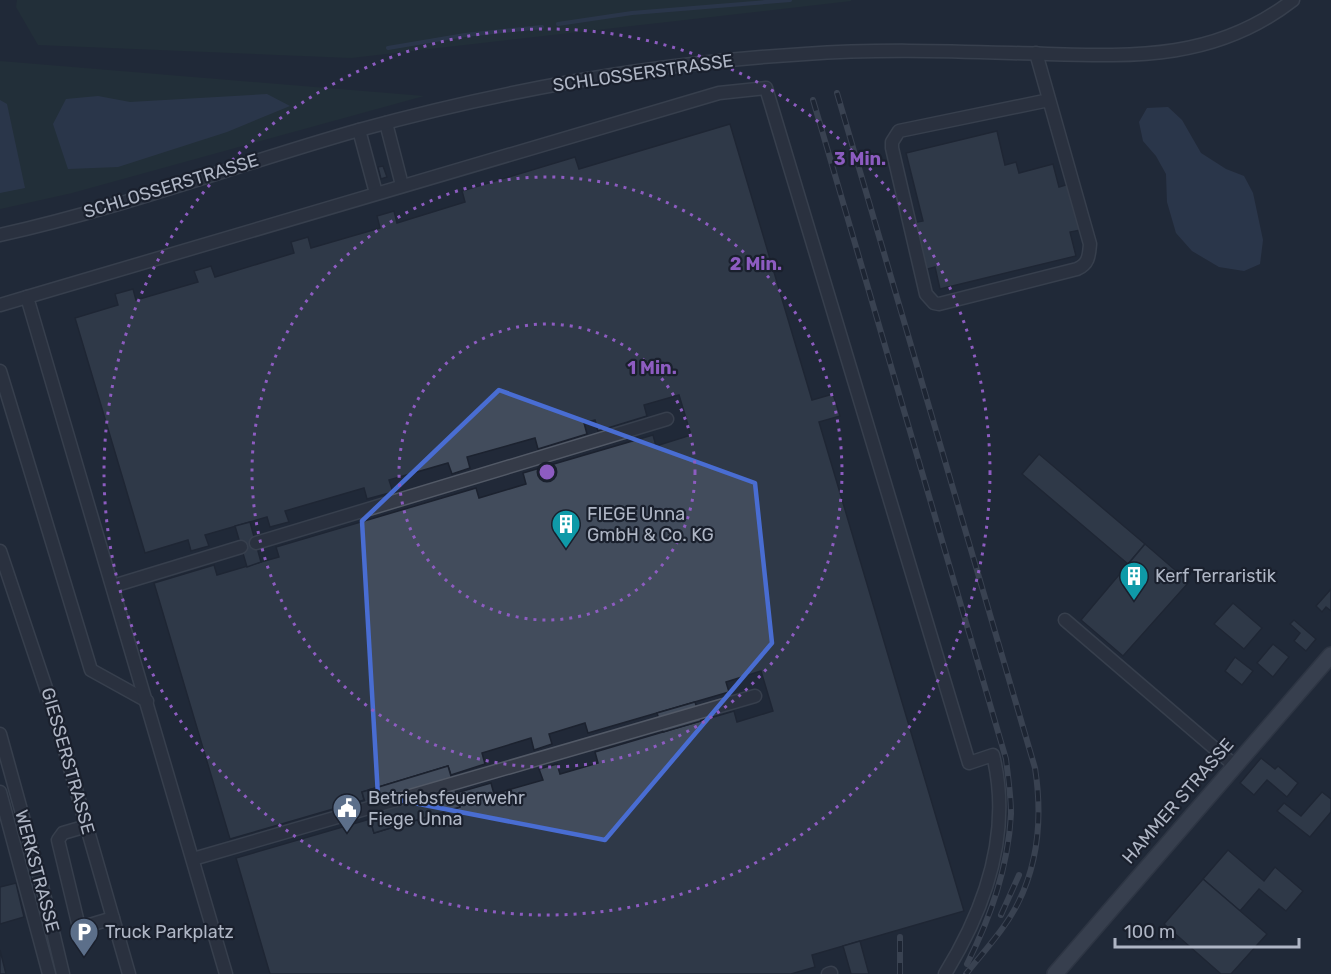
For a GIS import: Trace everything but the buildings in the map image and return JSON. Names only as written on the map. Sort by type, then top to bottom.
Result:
[{"type":"main road","name":"HAMMER STRASSE","points":[[1055,974],[1331,655]]},
{"type":"street","name":"SCHLOSSERSTRASSE","points":[[0,235],[136,199],[359,130],[545,87],[651,69],[719,61],[863,51],[1151,54],[1203,46],[1227,38],[1277,13],[1293,0]]},
{"type":"street","points":[[1036,53],[1090,244],[1089,258],[1082,267],[1077,269],[939,304],[934,303],[926,294],[892,148],[896,135],[899,131],[1049,100]]},
{"type":"street","points":[[0,305],[719,93],[766,88],[969,763],[993,755],[996,766],[999,799],[998,826],[989,879],[974,922],[945,974]]},
{"type":"street","points":[[386,123],[402,185]]},
{"type":"street","points":[[359,130],[376,193]]},
{"type":"street","points":[[27,297],[226,974]]},
{"type":"street","points":[[0,371],[91,670],[147,700]]},
{"type":"street","points":[[256,543],[667,419]]},
{"type":"street","points":[[113,586],[241,547]]},
{"type":"street","name":"GIESSERSTRASSE","points":[[0,551],[53,709],[129,974]]},
{"type":"street","points":[[1065,620],[1234,765]]},
{"type":"street","points":[[193,860],[755,696]]},
{"type":"street","name":"WERKSTRASSE","points":[[0,734],[42,886],[63,974]]},
{"type":"street","points":[[0,792],[49,974]]},
{"type":"street","points":[[87,826],[63,832],[58,840],[78,923],[83,927],[113,918]]},
{"type":"highlighted area","points":[[499,390],[755,483],[772,643],[605,840],[378,796],[362,521]]},
{"type":"shaded area","points":[[17,0],[851,1],[351,58],[38,45],[16,7]]},
{"type":"shaded area","points":[[0,61],[424,96],[72,193],[0,209]]},
{"type":"water","points":[[267,94],[290,106],[227,132],[118,167],[68,169],[53,124],[66,99],[98,96],[130,102]]},
{"type":"water","points":[[0,100],[7,104],[25,188],[0,193]]},
{"type":"water","points":[[1168,107],[1182,120],[1201,153],[1226,169],[1244,176],[1253,193],[1263,240],[1260,264],[1244,271],[1219,267],[1192,251],[1176,233],[1167,202],[1166,174],[1156,156],[1143,141],[1139,122],[1147,108]]},
{"type":"waterway","points":[[558,24],[632,13],[790,0]]},
{"type":"waterway","points":[[388,48],[465,35],[542,27]]},
{"type":"railway","points":[[837,93],[1035,768],[1038,802],[1037,837],[1025,887],[1007,922],[966,974]]},
{"type":"railway","points":[[813,100],[1006,759],[1011,814],[1006,853],[991,910],[967,964]]},
{"type":"railway","points":[[1001,915],[1019,875]]},
{"type":"railway","points":[[900,937],[900,974]]},
{"type":"place","name":"FIEGE Unna GmbH & Co. KG","points":[[566,550]]},
{"type":"place","name":"Kerf Terraristik","points":[[1134,602]]},
{"type":"place","name":"Betriebsfeuerwehr Fiege Unna","points":[[347,834]]},
{"type":"place","name":"Truck Parkplatz","points":[[84,958]]}]
